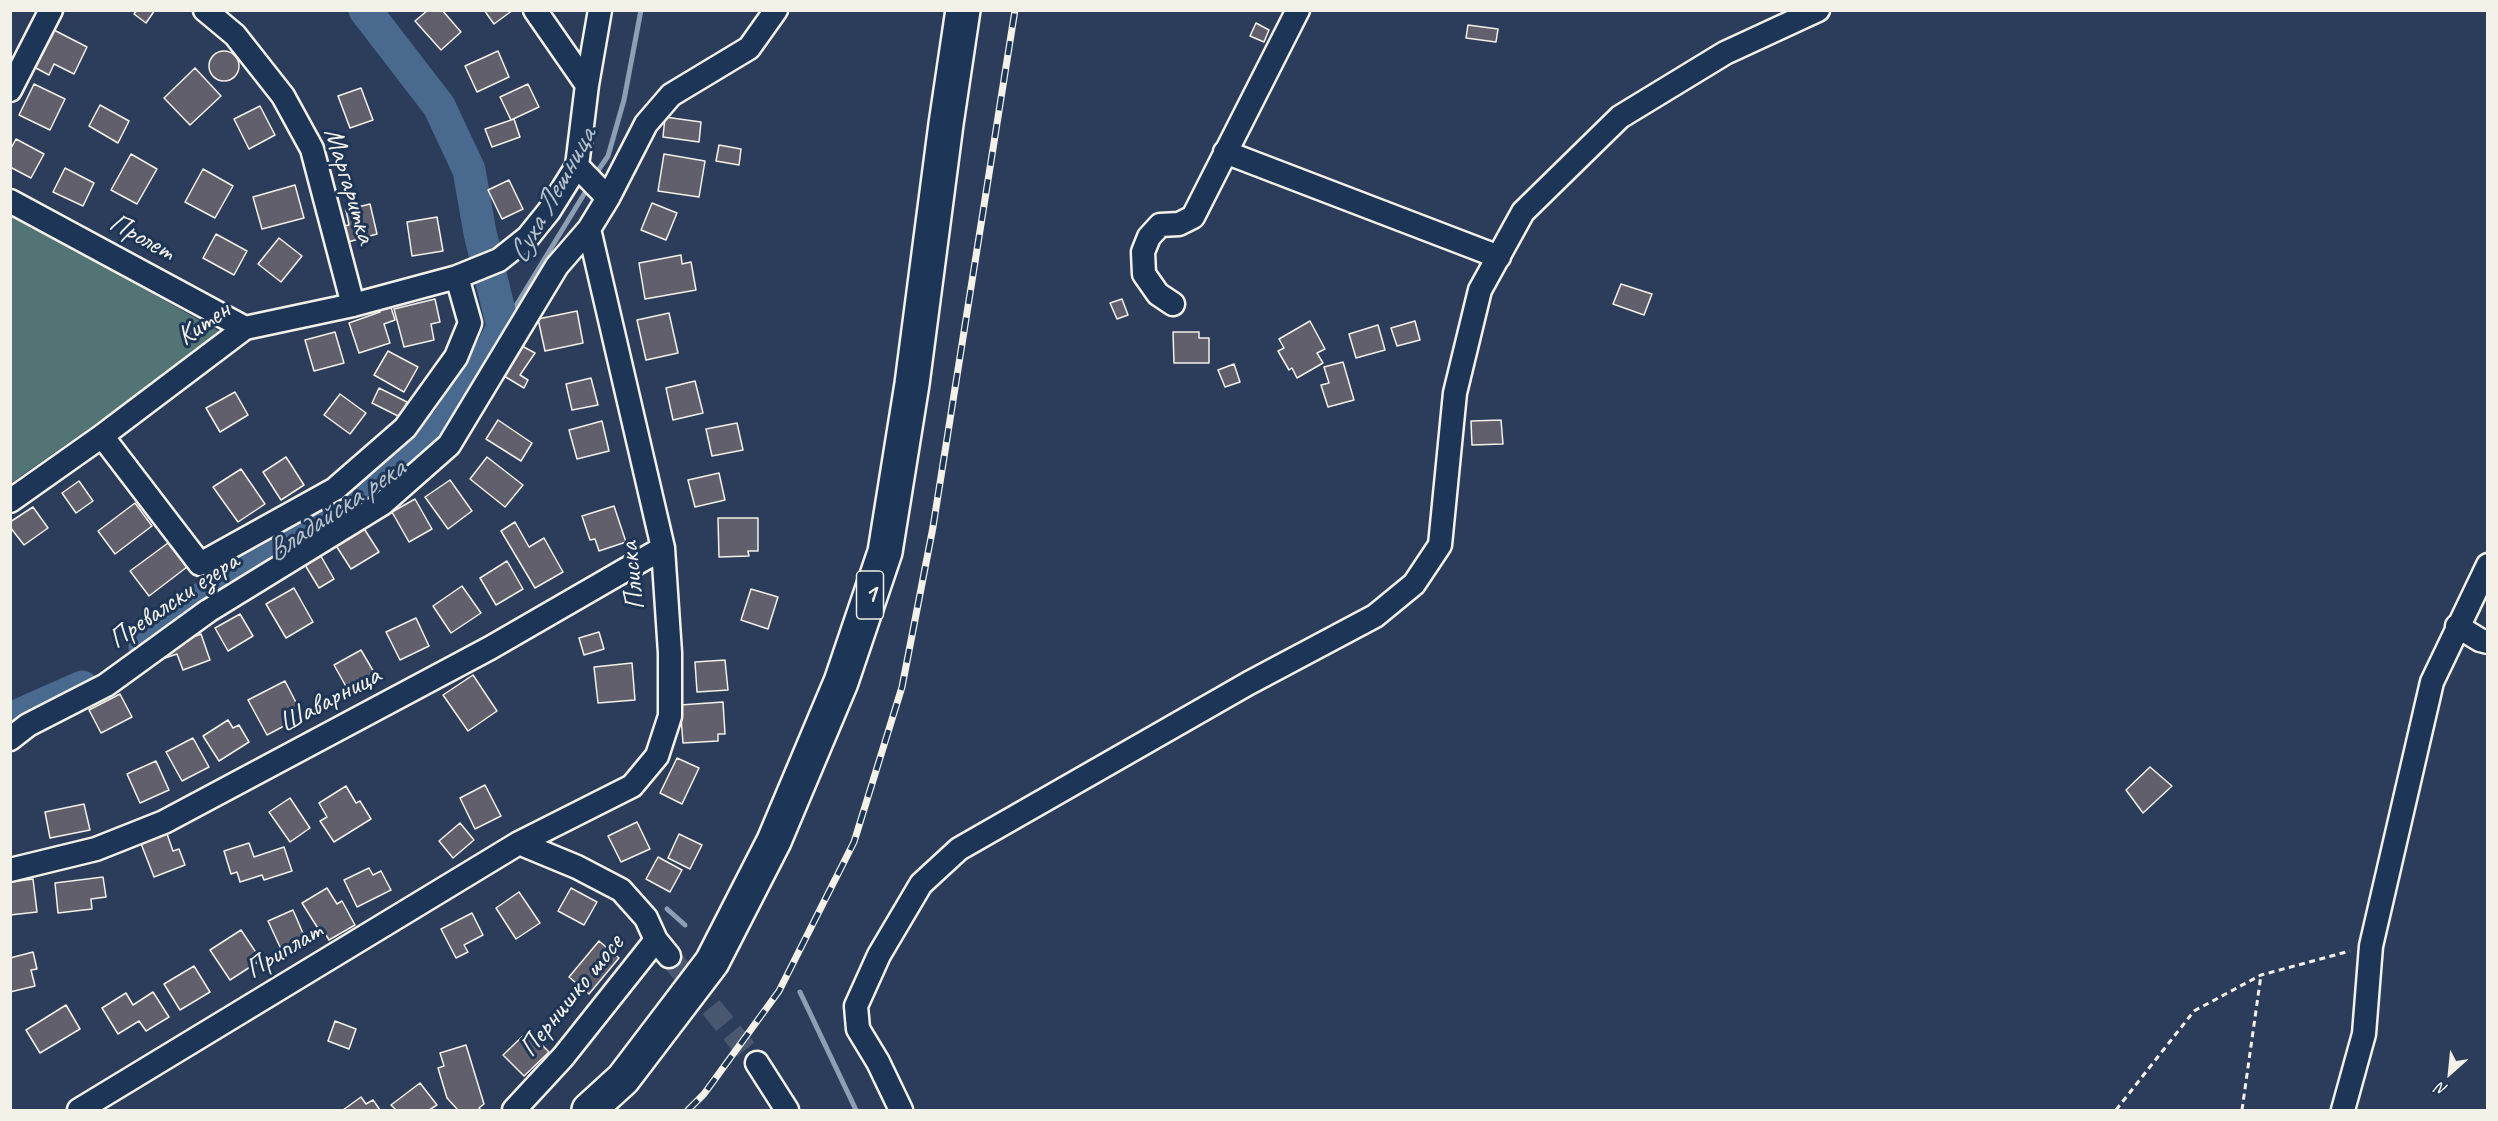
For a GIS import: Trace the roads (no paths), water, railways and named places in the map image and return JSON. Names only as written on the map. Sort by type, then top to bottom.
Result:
[{"type":"highway","name":"1","points":[[589,1110],[622,1079],[711,962],[774,841],[841,682],[885,552],[912,384],[963,10]]},
{"type":"street","points":[[10,90],[51,10]]},
{"type":"street","name":"Маргаритка","points":[[204,10],[235,35],[283,96],[312,149],[353,305]]},
{"type":"street","points":[[535,10],[587,85]]},
{"type":"street","points":[[600,10],[587,85],[579,168],[604,194]]},
{"type":"street","name":"Превалски езера","points":[[10,739],[28,725],[106,685],[208,610],[382,504],[414,478],[448,445],[557,266],[589,229],[604,194],[646,124],[671,95],[748,48],[776,10]]},
{"type":"street","points":[[1173,304],[1158,294],[1144,274],[1143,252],[1149,237],[1160,225],[1179,224],[1193,217],[1298,10]]},
{"type":"street","points":[[901,1110],[878,1062],[858,1029],[856,1006],[879,955],[921,884],[959,849],[1249,683],[1376,616],[1414,584],[1440,545],[1455,393],[1480,290],[1523,212],[1620,117],[1725,53],[1818,10]]},
{"type":"street","points":[[1225,152],[1499,257]]},
{"type":"street","name":"Китен","points":[[10,501],[102,436],[245,328],[353,305],[462,275],[499,260],[528,237],[579,168]]},
{"type":"street","name":"Пролет","points":[[10,201],[245,328]]},
{"type":"street","name":"Плиска","points":[[519,843],[632,786],[657,756],[670,716],[670,653],[663,548],[589,229]]},
{"type":"street","points":[[102,436],[200,564],[335,489],[405,428],[456,357],[470,323],[462,275]]},
{"type":"street","name":"Шаварница","points":[[10,870],[96,849],[164,822],[490,648],[663,548]]},
{"type":"street","points":[[2343,1110],[2364,1034],[2371,946],[2432,682],[2487,565]]},
{"type":"street","points":[[2457,626],[2487,642]]},
{"type":"street","name":"Пернишко шосе","points":[[514,1110],[663,948],[646,918],[621,890],[577,867],[519,843]]},
{"type":"street","name":"Приплат","points":[[79,1110],[519,843]]},
{"type":"street","points":[[757,1063],[787,1110]]},
{"type":"waterway","name":"Владайска река","points":[[145,647],[200,600],[374,491],[420,452],[450,418],[489,355],[503,327],[480,233],[469,170],[439,106],[365,10]]},
{"type":"waterway","name":"Суха Лешница","points":[[595,175],[608,156],[624,100],[641,10]]},
{"type":"waterway","name":"Суха Лешница","points":[[503,327],[589,186]]},
{"type":"waterway","name":"Владайска река","points":[[10,724],[19,715],[82,687]]},
{"type":"waterway","points":[[667,909],[685,925]]},
{"type":"waterway","points":[[800,992],[856,1110]]},
{"type":"tunnel","points":[[669,956],[757,1063]]},
{"type":"railway","points":[[688,1110],[704,1094],[779,991],[854,842],[902,687],[933,527],[1015,10]]}]
